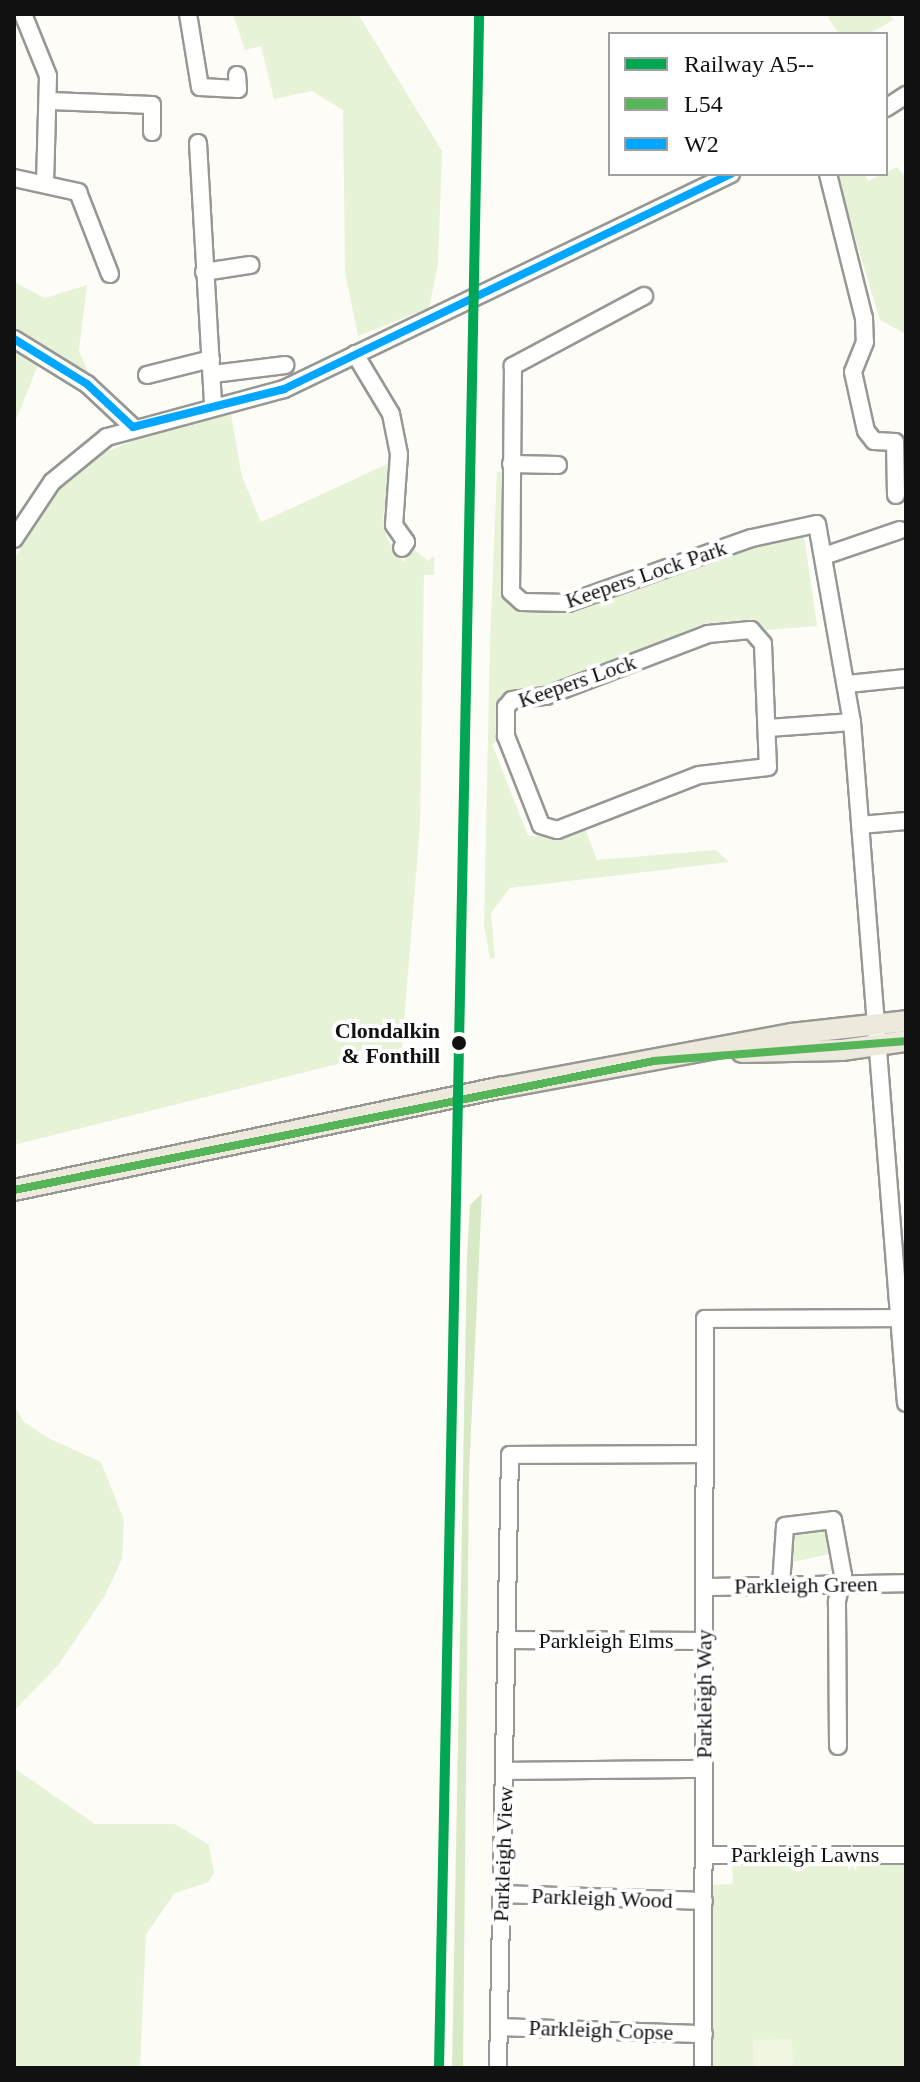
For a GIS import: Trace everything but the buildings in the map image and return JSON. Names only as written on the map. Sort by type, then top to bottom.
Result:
[{"type":"main road","points":[[14,1190],[500,1088],[726,1051],[791,1034],[906,1021]]},
{"type":"main road","points":[[726,1051],[877,1046],[906,1041]]},
{"type":"street","points":[[23,14],[39,47],[50,101],[45,184]]},
{"type":"street","points":[[188,14],[200,87],[238,89],[237,75]]},
{"type":"street","points":[[888,107],[906,95]]},
{"type":"street","points":[[50,101],[152,105],[152,132]]},
{"type":"street","points":[[198,143],[213,407]]},
{"type":"street","points":[[14,539],[64,469],[107,437],[133,427],[284,389],[727,176]]},
{"type":"street","points":[[828,176],[866,331],[853,372],[869,437],[895,442],[896,495]]},
{"type":"street","points":[[14,178],[78,192],[86,201],[110,274]]},
{"type":"street","points":[[204,272],[250,265]]},
{"type":"street","name":"Keepers Lock Park","points":[[644,296],[517,360],[511,464],[511,592],[522,602],[568,603],[752,538],[817,524],[824,556]]},
{"type":"street","points":[[14,339],[87,384],[133,427]]},
{"type":"street","points":[[355,354],[391,414],[399,454],[394,525],[406,542],[402,548]]},
{"type":"street","points":[[147,375],[212,366],[285,365]]},
{"type":"street","points":[[511,464],[558,465]]},
{"type":"street","points":[[900,530],[824,556],[852,722],[902,1318],[906,1403]]},
{"type":"street","name":"Keepers Lock","points":[[751,630],[763,644],[769,728],[771,761],[762,770],[699,775],[557,830],[541,825],[505,722],[512,700],[546,696],[708,634],[751,630]]},
{"type":"street","points":[[848,684],[906,678]]},
{"type":"street","points":[[769,728],[852,722]]},
{"type":"street","points":[[860,825],[906,821]]},
{"type":"street","name":"Parkleigh Way","points":[[703,2068],[705,1319],[902,1318]]},
{"type":"street","name":"Parkleigh View","points":[[498,2068],[510,1455],[704,1454]]},
{"type":"street","points":[[781,1585],[785,1526],[828,1517],[840,1530],[838,1746]]},
{"type":"street","name":"Parkleigh Green","points":[[705,1587],[906,1583]]},
{"type":"street","name":"Parkleigh Elms","points":[[508,1640],[704,1641]]},
{"type":"street","points":[[506,1771],[704,1769]]},
{"type":"street","name":"Parkleigh Lawns","points":[[704,1855],[906,1855]]},
{"type":"street","name":"Parkleigh Wood","points":[[501,1894],[704,1901]]},
{"type":"street","name":"Parkleigh Copse","points":[[499,2027],[704,2034]]},
{"type":"green space","points":[[233,14],[358,14],[442,151],[438,265],[429,308],[358,336],[345,272],[343,110],[312,91],[274,99],[261,46],[245,50]]},
{"type":"green space","points":[[826,14],[889,14],[893,20],[872,32],[838,32]]},
{"type":"green space","points":[[897,167],[906,178],[906,334],[880,320],[837,176],[865,176],[868,181],[888,176],[888,171]]},
{"type":"green space","points":[[14,282],[45,298],[87,285],[79,351],[89,374],[14,331]]},
{"type":"green space","points":[[14,350],[38,365],[14,425]]},
{"type":"green space","points":[[231,414],[242,477],[261,522],[394,461],[383,517],[387,539],[404,562],[411,547],[428,561],[434,556],[434,575],[424,575],[420,825],[402,1048],[14,1145],[14,559],[62,484],[96,456],[158,430]]},
{"type":"green space","points":[[505,471],[505,592],[512,606],[538,608],[761,540],[804,536],[817,626],[767,630],[751,620],[707,623],[543,691],[505,697],[501,740],[492,744],[528,836],[558,836],[584,826],[597,860],[716,850],[729,862],[510,888],[491,913],[495,958],[490,959],[484,925],[490,641],[497,472]]},
{"type":"green space","points":[[482,1193],[469,1474],[463,2068],[452,2068],[467,1256],[470,1205]]},
{"type":"green space","points":[[14,1405],[24,1422],[50,1439],[101,1462],[124,1520],[122,1559],[104,1597],[59,1664],[14,1711]]},
{"type":"green space","points":[[829,1525],[835,1553],[788,1563],[788,1532]]},
{"type":"green space","points":[[14,1768],[95,1824],[175,1824],[209,1845],[214,1872],[209,1882],[175,1893],[146,1934],[140,2068],[14,2068]]},
{"type":"green space","points":[[732,1861],[906,1861],[906,2068],[708,2068],[710,1885],[733,1884]]},
{"type":"green space","points":[[792,2039],[793,2068],[754,2068],[753,2040]]},
{"type":"rail line","name":"A5--","points":[[439,2068],[479,14]]},
{"type":"transit line","name":"W2","points":[[133,427],[284,389],[727,176]]},
{"type":"transit line","name":"W2","points":[[14,339],[87,384],[133,427]]},
{"type":"transit line","name":"L54","points":[[14,1190],[654,1061],[906,1041]]},
{"type":"place","name":"Clondalkin & Fonthill","points":[[459,1043]]}]
